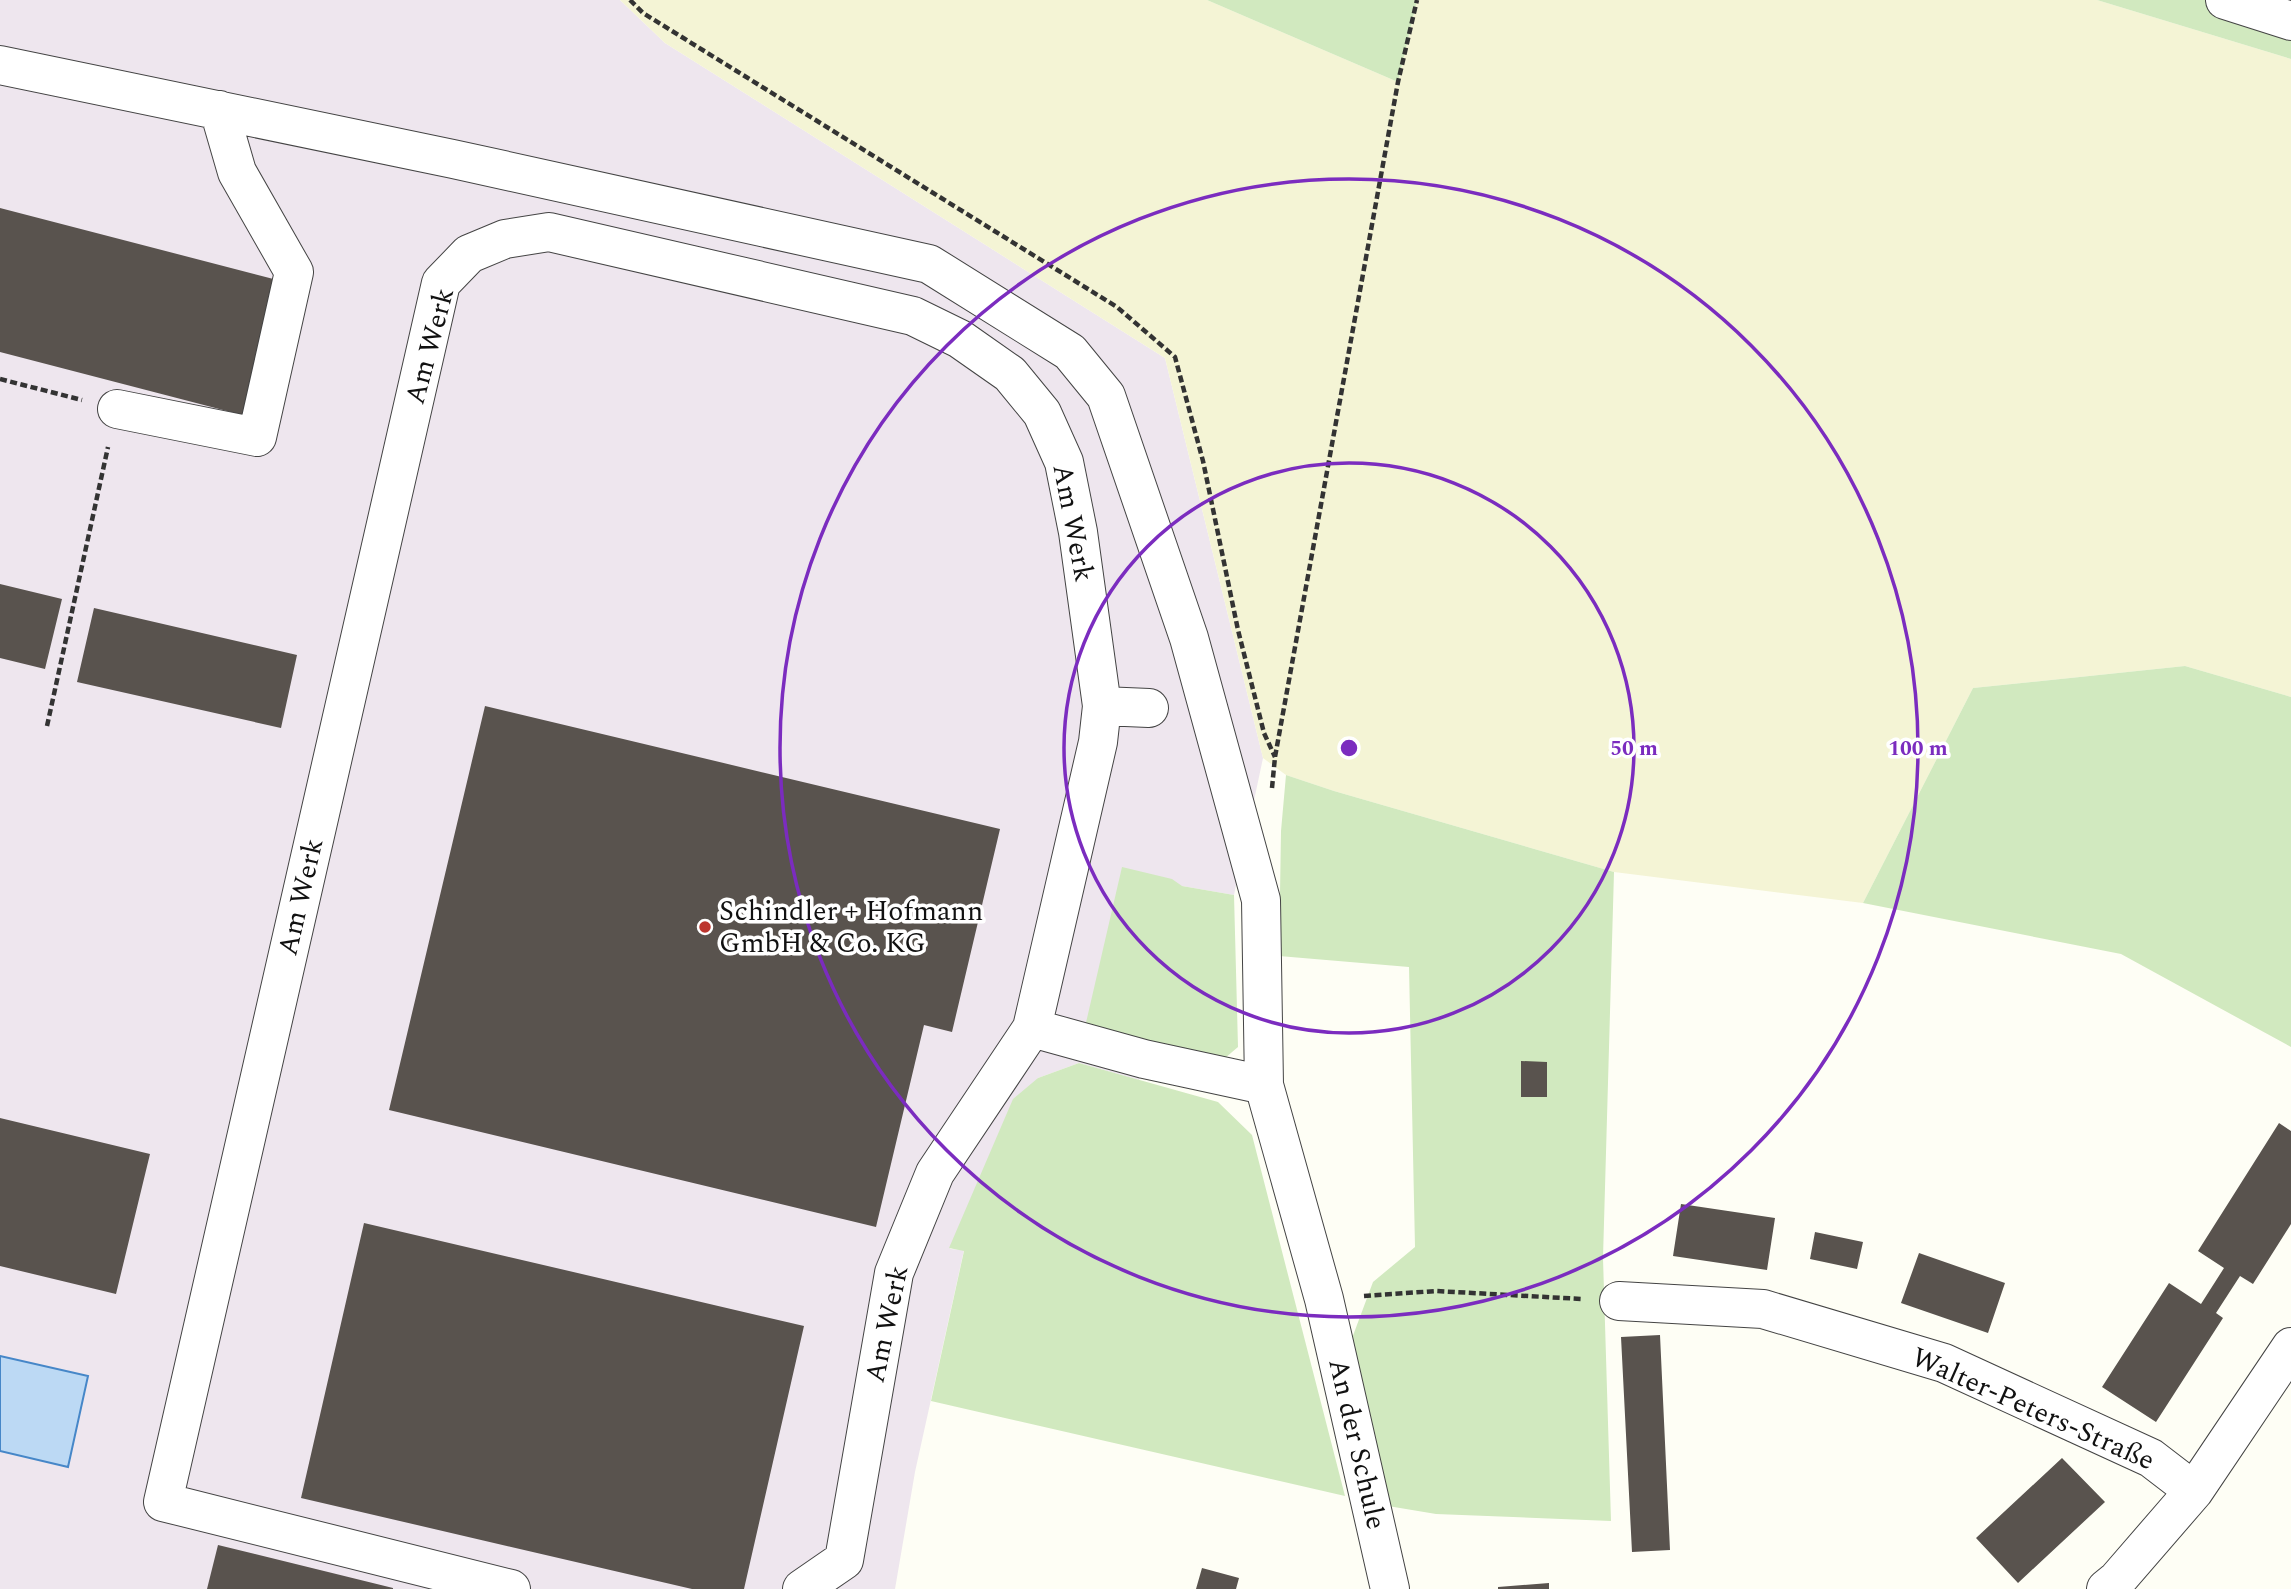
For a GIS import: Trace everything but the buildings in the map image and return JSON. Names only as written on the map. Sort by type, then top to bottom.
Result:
[{"type":"street","points":[[2225,0],[2291,21]]},
{"type":"street","points":[[0,65],[929,264],[1070,352],[1106,396],[1189,638],[1261,900],[1264,1085],[1324,1299]]},
{"type":"street","points":[[117,409],[257,437],[295,272],[237,172],[219,110]]},
{"type":"street","name":"Am Werk","points":[[511,1589],[163,1502],[441,283],[469,254],[505,239],[549,232],[913,316],[960,339],[1010,374],[1042,413],[1064,462],[1078,532],[1102,706],[1098,742],[1032,1028],[935,1173],[924,1198],[894,1273],[844,1560],[802,1589]]},
{"type":"street","points":[[1102,706],[1149,708]]},
{"type":"street","points":[[1032,1028],[1144,1059],[1264,1085]]},
{"type":"street","name":"An der Schule","points":[[1324,1299],[1390,1589]]},
{"type":"street","name":"Walter-Peters-Straße","points":[[1619,1301],[1763,1309],[1944,1363],[2151,1458],[2194,1491]]},
{"type":"street","points":[[2106,1589],[2117,1580],[2194,1491],[2287,1363]]},
{"type":"path","points":[[1271,796],[1275,757],[1398,82],[1417,0]]},
{"type":"path","points":[[0,379],[117,409],[47,726]]},
{"type":"path","points":[[1324,1299],[1436,1291],[1619,1301]]},
{"type":"shaded area","points":[[0,0],[620,0],[665,43],[1165,358],[1263,758],[1234,895],[1182,886],[1139,1080],[1079,1063],[1038,1078],[950,1249],[964,1250],[915,1472],[895,1589],[0,1589]]},
{"type":"green space","points":[[620,0],[1207,0],[1398,82],[1417,0],[2097,0],[2291,59],[2291,697],[2185,666],[1973,688],[1863,903],[1614,872],[1286,775],[1263,758],[1165,358],[665,43]]},
{"type":"green space","points":[[1207,0],[1417,0],[1398,82]]},
{"type":"green space","points":[[2097,0],[2291,0],[2291,59]]},
{"type":"green space","points":[[2185,666],[2291,697],[2291,1047],[2121,954],[1863,903],[1973,688]]},
{"type":"green space","points":[[1286,775],[1614,872],[1603,1258],[1611,1521],[1436,1514],[1388,1506],[1348,1349],[1373,1282],[1415,1247],[1409,967],[1279,956],[1281,831]]},
{"type":"green space","points":[[1122,867],[1172,879],[1182,886],[1234,895],[1238,1047],[1225,1058],[1085,1027]]},
{"type":"green space","points":[[1079,1063],[1218,1102],[1252,1135],[1345,1496],[931,1401],[964,1251],[949,1248],[1013,1099],[1038,1078]]},
{"type":"water","points":[[0,1356],[88,1376],[68,1467],[0,1451]]},
{"type":"place","name":"Schindler + Hofmann GmbH & Co. KG","points":[[705,927]]}]
